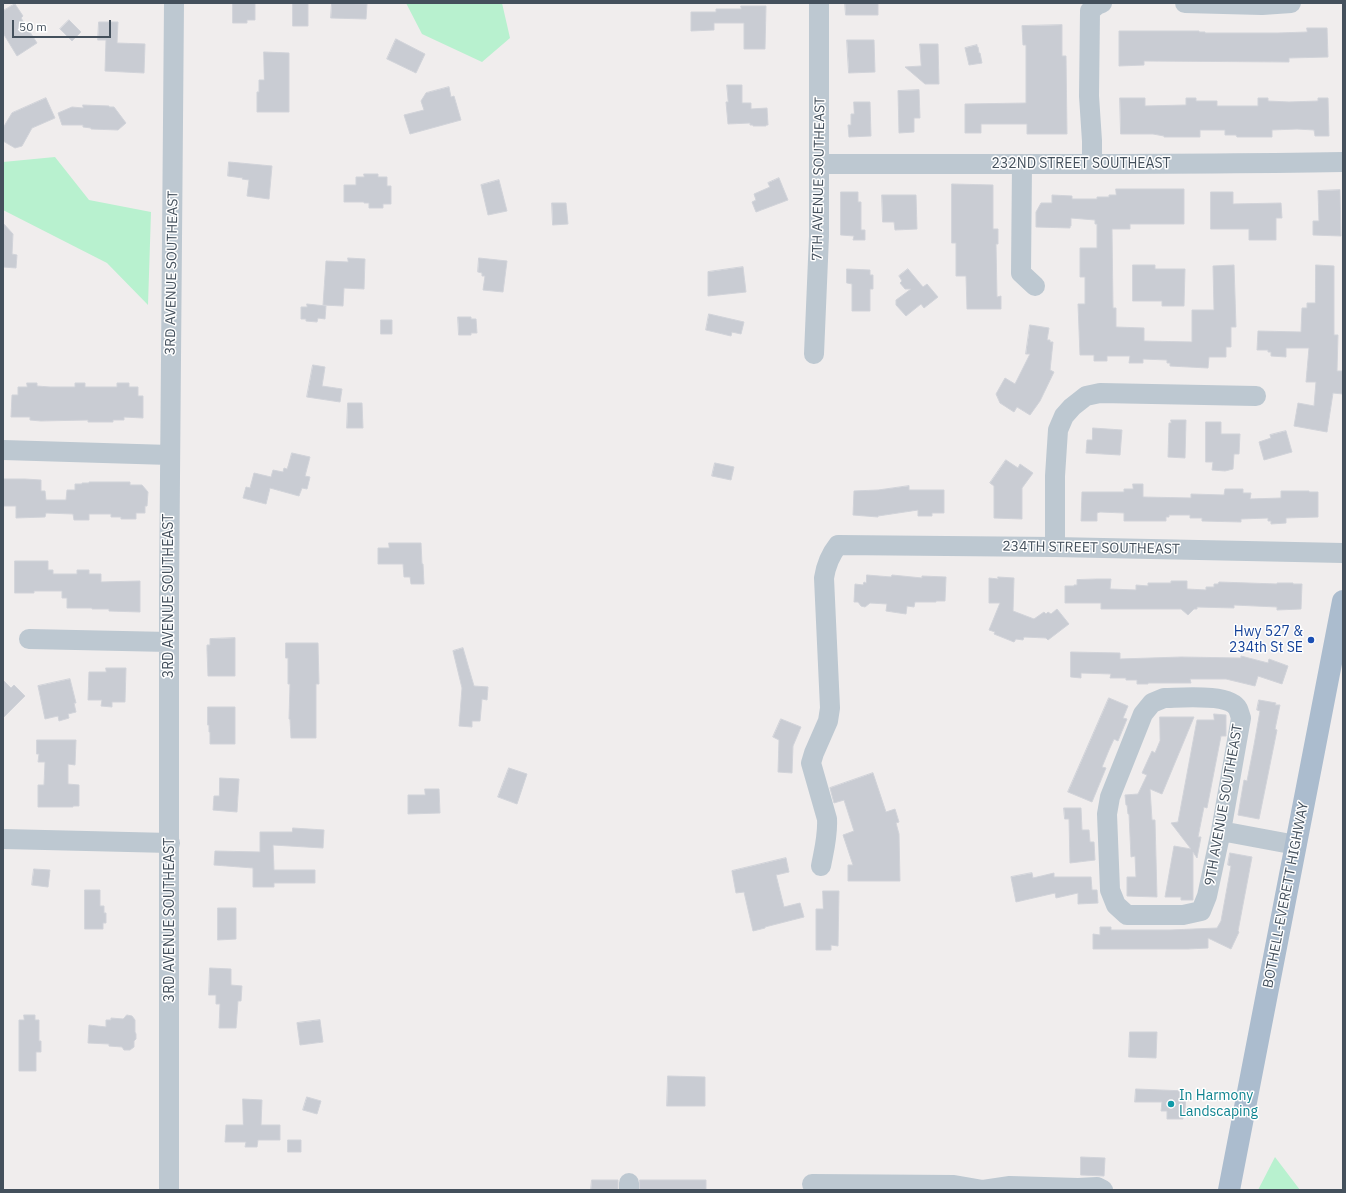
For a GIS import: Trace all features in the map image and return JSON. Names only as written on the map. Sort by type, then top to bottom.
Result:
[{"type":"main road","name":"BOTHELL-EVERETT HIGHWAY","points":[[1229,1190],[1343,601]]},
{"type":"street","name":"3RD AVENUE SOUTHEAST","points":[[169,1190],[169,642],[174,3]]},
{"type":"street","name":"7TH AVENUE SOUTHEAST","points":[[814,354],[819,236],[819,3]]},
{"type":"street","points":[[1185,3],[1262,5],[1291,3]]},
{"type":"street","points":[[1092,163],[1089,96],[1096,7]]},
{"type":"street","name":"232ND STREET SOUTHEAST","points":[[820,164],[1216,164],[1343,162]]},
{"type":"street","points":[[1022,164],[1021,273],[1035,286]]},
{"type":"street","points":[[1055,547],[1055,476],[1058,430],[1064,416],[1072,407],[1086,396],[1100,392],[1256,396]]},
{"type":"street","points":[[3,450],[170,455]]},
{"type":"street","name":"234TH STREET SOUTHEAST","points":[[820,866],[827,842],[828,828],[827,819],[811,763],[828,721],[830,708],[824,578],[825,569],[830,555],[838,545],[1055,547],[1343,553]]},
{"type":"street","points":[[29,639],[169,642]]},
{"type":"street","name":"9TH AVENUE SOUTHEAST","points":[[1164,698],[1218,698],[1230,702],[1238,708],[1241,718],[1221,831],[1207,896],[1201,911],[1183,915],[1127,914],[1116,905],[1110,890],[1107,814],[1110,797],[1143,714],[1152,703],[1164,698]]},
{"type":"street","points":[[1221,831],[1296,845]]},
{"type":"street","points":[[3,840],[170,843]]},
{"type":"street","points":[[812,1184],[907,1187],[954,1184],[983,1190],[1010,1186],[1097,1187],[1103,1190]]},
{"type":"green space","points":[[406,3],[502,3],[510,38],[482,62],[422,34]]},
{"type":"green space","points":[[55,157],[89,200],[151,212],[148,305],[107,263],[3,210],[3,162]]},
{"type":"green space","points":[[1275,1157],[1300,1190],[1258,1190]]},
{"type":"building","points":[[233,3],[255,3],[255,20],[247,20],[247,23],[233,23]]},
{"type":"building","points":[[293,3],[308,3],[308,26],[293,26]]},
{"type":"building","points":[[332,3],[367,4],[366,19],[331,18]]},
{"type":"building","points":[[845,3],[878,3],[878,15],[846,15]]},
{"type":"building","points":[[15,4],[23,16],[21,18],[37,43],[17,56],[3,33],[3,11]]},
{"type":"building","points":[[741,6],[766,6],[765,49],[744,49],[744,23],[714,23],[714,30],[691,31],[691,12],[716,12],[716,9],[741,9]]},
{"type":"building","points":[[69,20],[81,32],[72,41],[60,29]]},
{"type":"building","points":[[99,22],[118,22],[117,43],[145,44],[144,73],[105,71],[106,40],[98,40]]},
{"type":"building","points":[[1062,25],[1062,56],[1066,56],[1067,134],[1027,134],[1027,124],[981,124],[981,133],[965,133],[965,104],[1026,103],[1026,45],[1023,45],[1022,26]]},
{"type":"building","points":[[1307,28],[1327,28],[1328,57],[1289,58],[1289,62],[1144,61],[1144,65],[1119,66],[1119,31],[1278,33],[1307,32]]},
{"type":"building","points":[[396,39],[425,54],[416,73],[387,59]]},
{"type":"building","points":[[847,40],[874,40],[875,72],[849,73]]},
{"type":"building","points":[[920,44],[938,44],[939,84],[925,84],[905,67],[921,66]]},
{"type":"building","points":[[977,45],[982,63],[969,65],[965,48]]},
{"type":"building","points":[[264,52],[289,53],[289,112],[257,112],[257,92],[259,92],[259,80],[264,80]]},
{"type":"building","points":[[727,85],[742,85],[742,103],[751,103],[751,109],[767,108],[768,125],[753,126],[750,125],[750,123],[728,124],[726,102],[728,102]]},
{"type":"building","points":[[449,87],[451,97],[454,96],[461,120],[410,134],[404,115],[424,110],[421,101],[426,93]]},
{"type":"building","points":[[919,90],[920,118],[914,118],[914,132],[899,133],[898,91]]},
{"type":"building","points":[[46,98],[55,118],[32,128],[22,146],[15,148],[3,141],[3,128],[12,113]]},
{"type":"building","points":[[1120,98],[1145,98],[1145,106],[1186,105],[1186,98],[1196,98],[1196,101],[1217,101],[1217,106],[1258,106],[1258,98],[1268,98],[1268,101],[1289,102],[1318,101],[1318,98],[1328,98],[1329,136],[1315,136],[1314,130],[1297,129],[1272,130],[1272,137],[1237,137],[1236,135],[1225,135],[1225,130],[1200,130],[1200,137],[1164,137],[1153,134],[1121,134]]},
{"type":"building","points":[[854,102],[870,102],[871,136],[849,137],[848,125],[851,125],[851,114],[854,114]]},
{"type":"building","points":[[83,105],[114,107],[126,123],[118,130],[91,129],[83,127],[83,125],[62,125],[58,113],[72,107],[83,108]]},
{"type":"building","points":[[229,162],[272,166],[269,199],[247,196],[249,180],[228,176]]},
{"type":"building","points":[[364,174],[378,174],[378,177],[387,177],[387,186],[391,186],[391,204],[383,204],[383,208],[369,208],[369,203],[344,202],[344,185],[356,185],[356,177],[364,177]]},
{"type":"building","points":[[779,178],[788,200],[756,212],[752,202],[756,200],[754,194],[770,187],[768,183]]},
{"type":"building","points":[[499,180],[507,211],[488,215],[481,185]]},
{"type":"building","points":[[952,184],[993,185],[993,229],[998,229],[998,244],[996,244],[997,297],[1001,296],[1001,309],[967,309],[966,276],[956,276],[956,243],[952,243]]},
{"type":"building","points":[[1116,189],[1184,189],[1184,224],[1130,224],[1130,229],[1112,229],[1113,308],[1116,308],[1116,327],[1144,328],[1144,341],[1192,342],[1192,310],[1214,310],[1213,266],[1234,265],[1236,327],[1231,327],[1231,347],[1226,347],[1226,357],[1209,357],[1208,368],[1170,366],[1170,363],[1167,363],[1167,360],[1143,359],[1143,363],[1129,363],[1130,356],[1107,356],[1107,361],[1094,361],[1094,355],[1080,355],[1078,304],[1085,304],[1085,277],[1080,277],[1080,248],[1097,248],[1097,224],[1095,224],[1095,220],[1071,218],[1070,228],[1036,227],[1036,212],[1041,203],[1052,203],[1052,195],[1072,196],[1072,199],[1097,199],[1097,197],[1109,197],[1109,195],[1116,195]]},
{"type":"building","points":[[1340,190],[1341,236],[1313,235],[1313,221],[1319,221],[1318,191]]},
{"type":"building","points":[[841,192],[858,192],[858,202],[861,202],[861,230],[865,230],[865,240],[853,240],[854,236],[841,235]]},
{"type":"building","points":[[1211,192],[1233,192],[1233,204],[1281,203],[1282,218],[1276,218],[1276,240],[1249,240],[1249,229],[1211,229]]},
{"type":"building","points":[[882,195],[916,195],[917,229],[895,230],[894,222],[883,222]]},
{"type":"building","points":[[552,203],[566,203],[568,224],[553,225]]},
{"type":"building","points":[[3,223],[13,234],[12,254],[17,255],[16,268],[3,267]]},
{"type":"building","points":[[348,258],[365,259],[364,289],[344,288],[343,306],[323,305],[326,261],[348,262]]},
{"type":"building","points":[[479,258],[507,261],[503,292],[483,290],[485,276],[482,276],[482,273],[478,272]]},
{"type":"building","points":[[1133,265],[1155,265],[1155,269],[1185,269],[1184,306],[1162,306],[1162,301],[1133,301]]},
{"type":"building","points":[[1316,265],[1334,266],[1334,335],[1338,335],[1337,371],[1343,371],[1343,394],[1333,393],[1327,432],[1294,426],[1298,403],[1314,406],[1316,382],[1306,382],[1309,348],[1286,348],[1286,357],[1271,356],[1271,352],[1268,352],[1268,350],[1257,350],[1258,331],[1301,332],[1302,308],[1307,308],[1307,303],[1315,303]]},
{"type":"building","points":[[743,267],[746,292],[708,296],[708,272]]},
{"type":"building","points":[[847,269],[870,270],[870,275],[873,275],[873,289],[870,289],[870,311],[852,311],[852,284],[847,283]]},
{"type":"building","points":[[908,269],[923,287],[927,284],[938,297],[924,308],[921,304],[906,316],[896,305],[896,300],[911,289],[905,289],[900,283],[902,281],[899,276]]},
{"type":"building","points":[[307,304],[326,306],[325,319],[318,318],[317,322],[301,319],[301,307],[307,307]]},
{"type":"building","points":[[709,314],[744,322],[741,334],[732,332],[731,336],[706,330]]},
{"type":"building","points":[[458,317],[471,317],[471,319],[476,319],[477,333],[471,333],[471,335],[459,335]]},
{"type":"building","points":[[381,320],[392,320],[392,334],[381,334]]},
{"type":"building","points":[[1030,325],[1049,328],[1047,340],[1053,342],[1050,370],[1054,372],[1040,401],[1030,415],[1017,407],[1014,412],[1000,403],[996,394],[1005,378],[1015,384],[1030,354],[1026,354]]},
{"type":"building","points":[[313,365],[325,367],[322,386],[342,389],[340,402],[307,397]]},
{"type":"building","points":[[27,383],[37,383],[37,386],[50,387],[75,387],[75,383],[85,383],[85,387],[117,387],[117,383],[129,383],[129,387],[138,387],[138,396],[143,396],[143,418],[124,417],[124,420],[113,420],[113,422],[88,422],[88,420],[41,421],[30,420],[30,417],[11,417],[12,395],[18,395],[18,387],[27,387]]},
{"type":"building","points":[[348,403],[362,403],[363,428],[347,428]]},
{"type":"building","points":[[1171,420],[1186,420],[1185,458],[1168,457],[1169,423],[1171,423]]},
{"type":"building","points":[[1206,422],[1221,422],[1221,434],[1240,434],[1239,454],[1234,454],[1233,469],[1225,471],[1212,470],[1213,462],[1206,462]]},
{"type":"building","points":[[1093,428],[1122,430],[1120,455],[1086,453],[1087,440],[1092,440]]},
{"type":"building","points":[[1286,431],[1292,452],[1264,460],[1259,442],[1271,438],[1270,435]]},
{"type":"building","points":[[292,453],[310,457],[305,476],[310,477],[307,489],[302,488],[299,496],[270,488],[266,504],[243,498],[246,487],[250,488],[254,473],[271,477],[273,470],[283,472],[284,468],[287,469]]},
{"type":"building","points":[[1006,460],[1018,468],[1020,464],[1033,473],[1022,488],[1022,519],[994,518],[994,486],[990,483]]},
{"type":"building","points":[[715,463],[734,467],[731,480],[712,476]]},
{"type":"building","points":[[3,479],[41,480],[41,491],[45,491],[46,500],[66,500],[67,490],[75,490],[75,484],[89,482],[130,482],[130,485],[142,485],[148,492],[147,506],[145,506],[145,513],[136,513],[136,519],[111,517],[111,514],[89,514],[89,520],[74,520],[73,514],[46,513],[45,517],[16,518],[16,506],[3,506]]},
{"type":"building","points":[[1133,484],[1143,484],[1143,497],[1191,498],[1191,494],[1224,495],[1225,489],[1243,489],[1243,493],[1251,493],[1250,499],[1281,498],[1281,491],[1318,492],[1318,517],[1286,518],[1286,523],[1271,524],[1271,521],[1268,521],[1268,518],[1241,519],[1241,522],[1202,521],[1202,518],[1190,518],[1190,515],[1169,515],[1169,517],[1166,517],[1166,521],[1124,521],[1124,513],[1100,512],[1097,513],[1097,521],[1081,521],[1082,492],[1124,492],[1124,489],[1133,489]]},
{"type":"building","points":[[909,486],[909,490],[944,490],[944,513],[932,513],[932,516],[918,516],[918,510],[878,517],[853,515],[854,491]]},
{"type":"building","points":[[389,543],[421,543],[424,584],[411,584],[410,577],[404,577],[403,564],[378,564],[378,548],[389,548]]},
{"type":"building","points":[[15,561],[48,561],[48,570],[53,570],[53,574],[77,574],[77,570],[89,570],[89,574],[101,574],[101,582],[140,581],[140,612],[109,611],[109,609],[92,608],[67,608],[67,598],[62,598],[62,591],[15,593]]},
{"type":"building","points":[[867,575],[891,577],[892,575],[922,578],[922,576],[946,577],[945,601],[915,602],[914,607],[907,606],[906,614],[886,611],[887,604],[870,603],[865,607],[861,606],[858,602],[854,602],[855,584],[863,585],[864,582],[866,583]]},
{"type":"building","points":[[998,577],[1014,578],[1013,611],[1034,619],[1044,612],[1046,614],[1048,612],[1051,614],[1057,609],[1069,624],[1048,640],[1046,638],[1024,637],[1023,640],[1016,639],[1014,642],[994,634],[995,632],[989,630],[1000,603],[989,603],[989,578],[998,579]]},
{"type":"building","points":[[1111,579],[1110,589],[1136,590],[1136,585],[1148,586],[1148,583],[1171,583],[1171,581],[1187,581],[1187,589],[1206,590],[1206,587],[1214,587],[1214,584],[1218,584],[1219,582],[1302,584],[1301,609],[1277,610],[1277,607],[1234,605],[1234,608],[1197,607],[1197,609],[1194,609],[1188,615],[1181,609],[1101,609],[1101,603],[1065,603],[1065,586],[1077,585],[1077,580]]},
{"type":"building","points":[[235,638],[235,676],[208,676],[207,645],[210,645],[210,639]]},
{"type":"building","points":[[286,643],[318,643],[319,684],[316,684],[316,738],[291,738],[289,719],[290,684],[288,684],[288,658],[286,658]]},
{"type":"building","points":[[463,648],[474,686],[488,687],[487,700],[482,699],[480,721],[472,721],[472,727],[459,726],[462,688],[453,651]]},
{"type":"building","points":[[1071,652],[1120,653],[1120,659],[1181,657],[1241,658],[1241,656],[1268,663],[1269,659],[1288,666],[1282,684],[1258,676],[1255,686],[1226,679],[1190,679],[1191,683],[1137,684],[1137,680],[1110,678],[1111,674],[1081,673],[1081,678],[1071,677]]},
{"type":"building","points":[[106,668],[126,668],[125,702],[112,702],[112,707],[101,706],[102,700],[88,700],[89,672],[106,672]]},
{"type":"building","points":[[70,679],[76,703],[74,703],[76,712],[68,714],[69,718],[59,721],[58,716],[45,719],[38,686]]},
{"type":"building","points":[[3,680],[11,688],[14,685],[25,696],[3,718]]},
{"type":"building","points":[[1109,698],[1128,706],[1123,718],[1127,719],[1118,741],[1114,739],[1109,750],[1102,767],[1106,768],[1092,802],[1068,792]]},
{"type":"building","points":[[1259,700],[1280,705],[1275,729],[1277,730],[1259,819],[1238,815],[1244,780],[1247,781],[1254,745],[1260,711],[1257,710]]},
{"type":"building","points":[[208,707],[235,707],[235,744],[210,744]]},
{"type":"building","points":[[1214,714],[1226,715],[1226,736],[1221,736],[1207,808],[1204,807],[1198,837],[1201,837],[1197,858],[1193,852],[1193,900],[1181,900],[1181,897],[1165,897],[1174,846],[1191,849],[1171,823],[1178,822],[1197,720],[1214,720]]},
{"type":"building","points":[[1160,717],[1194,717],[1162,794],[1150,789],[1152,820],[1155,820],[1157,897],[1127,896],[1127,877],[1136,877],[1135,856],[1131,857],[1129,814],[1125,795],[1138,794],[1147,775],[1142,773],[1152,751],[1155,753],[1160,741]]},
{"type":"building","points":[[781,719],[801,727],[793,746],[792,773],[778,772],[779,740],[773,737]]},
{"type":"building","points":[[37,740],[76,740],[75,765],[68,764],[68,784],[79,785],[79,806],[38,807],[38,785],[44,785],[45,762],[38,762],[39,754],[37,754]]},
{"type":"building","points":[[509,768],[527,774],[517,804],[498,797]]},
{"type":"building","points":[[873,773],[886,812],[895,809],[899,822],[896,823],[899,834],[900,881],[848,881],[848,865],[853,865],[843,835],[854,831],[844,800],[834,803],[830,788]]},
{"type":"building","points":[[220,778],[239,779],[237,812],[213,810],[214,796],[219,796]]},
{"type":"building","points":[[425,789],[439,789],[440,813],[408,814],[408,795],[425,795]]},
{"type":"building","points":[[1064,808],[1081,808],[1082,830],[1089,830],[1090,842],[1094,842],[1095,860],[1070,863],[1069,819],[1065,819]]},
{"type":"building","points":[[293,828],[324,830],[323,848],[273,845],[274,870],[315,870],[315,883],[274,883],[274,887],[253,887],[253,868],[214,865],[215,851],[260,852],[260,832],[292,832]]},
{"type":"building","points":[[1230,853],[1252,857],[1239,932],[1231,949],[1208,938],[1208,948],[1093,949],[1093,934],[1100,935],[1100,927],[1111,927],[1111,930],[1217,928],[1221,921],[1231,866],[1228,865]]},
{"type":"building","points":[[786,858],[789,872],[776,875],[784,907],[800,903],[804,917],[753,931],[744,892],[736,893],[732,871]]},
{"type":"building","points":[[34,869],[50,870],[48,887],[32,885]]},
{"type":"building","points":[[1032,873],[1033,878],[1054,873],[1054,877],[1091,877],[1092,890],[1097,890],[1098,903],[1078,904],[1078,893],[1056,898],[1055,893],[1016,902],[1011,877]]},
{"type":"building","points":[[85,890],[100,890],[100,906],[104,906],[104,913],[106,913],[106,923],[103,923],[103,929],[85,929]]},
{"type":"building","points":[[823,891],[839,891],[838,946],[831,945],[831,950],[816,950],[816,909],[823,909]]},
{"type":"building","points":[[218,908],[236,908],[236,939],[218,940]]},
{"type":"building","points":[[210,968],[231,969],[231,985],[242,986],[241,1001],[238,1001],[236,1028],[219,1028],[220,1004],[216,1004],[216,995],[209,995]]},
{"type":"building","points":[[24,1015],[35,1015],[35,1020],[39,1020],[39,1041],[41,1041],[41,1052],[36,1052],[36,1071],[19,1071],[19,1020],[24,1020]]},
{"type":"building","points":[[127,1015],[132,1016],[135,1020],[136,1039],[134,1041],[134,1047],[130,1050],[124,1050],[122,1047],[109,1046],[109,1044],[88,1043],[89,1025],[106,1027],[106,1020],[111,1020],[111,1018],[123,1019]]},
{"type":"building","points":[[320,1020],[323,1042],[300,1045],[297,1023]]},
{"type":"building","points":[[1130,1032],[1157,1032],[1156,1058],[1129,1057]]},
{"type":"building","points":[[668,1076],[705,1077],[705,1106],[667,1106]]},
{"type":"building","name":"In Harmony Landscaping","points":[[1136,1089],[1186,1091],[1185,1113],[1183,1113],[1183,1119],[1167,1119],[1167,1111],[1161,1111],[1162,1102],[1135,1102]]},
{"type":"building","points":[[307,1097],[321,1101],[317,1114],[303,1110]]},
{"type":"building","points":[[243,1099],[262,1100],[261,1125],[280,1125],[280,1140],[258,1140],[257,1147],[245,1147],[246,1142],[225,1142],[226,1125],[243,1125]]},
{"type":"building","points":[[288,1140],[301,1140],[301,1152],[288,1152]]},
{"type":"building","points":[[1081,1157],[1105,1158],[1104,1176],[1081,1175]]},
{"type":"building","points":[[592,1180],[618,1180],[618,1190],[591,1190]]},
{"type":"building","points":[[640,1180],[706,1180],[706,1190],[640,1190]]},
{"type":"place","name":"Hwy 527 & 234th St SE","points":[[1311,640]]},
{"type":"place","name":"In Harmony Landscaping","points":[[1171,1104]]}]
